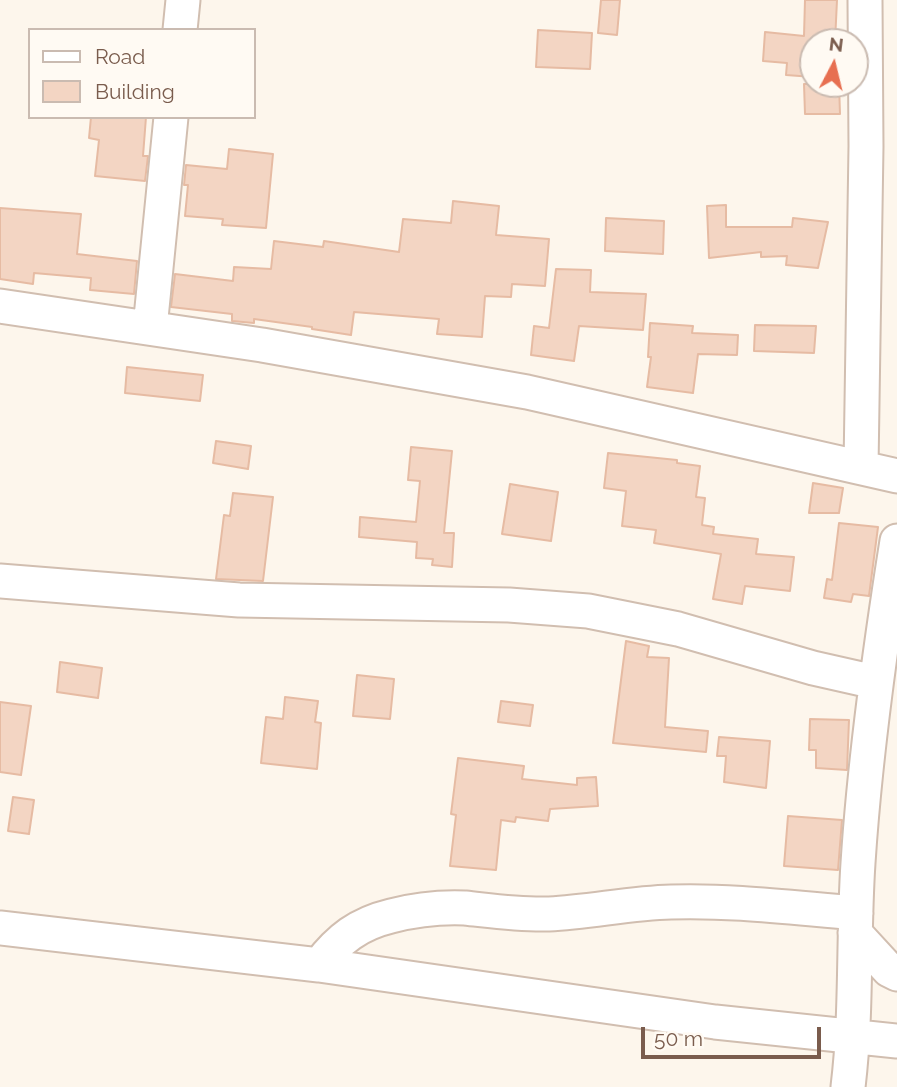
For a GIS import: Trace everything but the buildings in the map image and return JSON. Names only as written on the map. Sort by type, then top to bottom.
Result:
[{"type":"street","points":[[180,28],[183,0]]},
{"type":"street","points":[[861,467],[866,146],[865,0]]},
{"type":"street","points":[[150,328],[171,119]]},
{"type":"street","points":[[0,306],[150,328],[527,392],[897,476]]},
{"type":"street","points":[[848,1087],[854,1038],[858,863],[875,682],[897,541]]},
{"type":"street","points":[[0,581],[239,600],[509,605],[588,611],[678,629],[813,668],[875,682]]},
{"type":"street","points":[[319,965],[335,944],[360,926],[390,916],[433,909],[463,908],[505,914],[549,914],[636,904],[707,902],[855,923],[889,970],[897,974]]},
{"type":"street","points":[[0,928],[319,965],[715,1022],[897,1041]]}]
